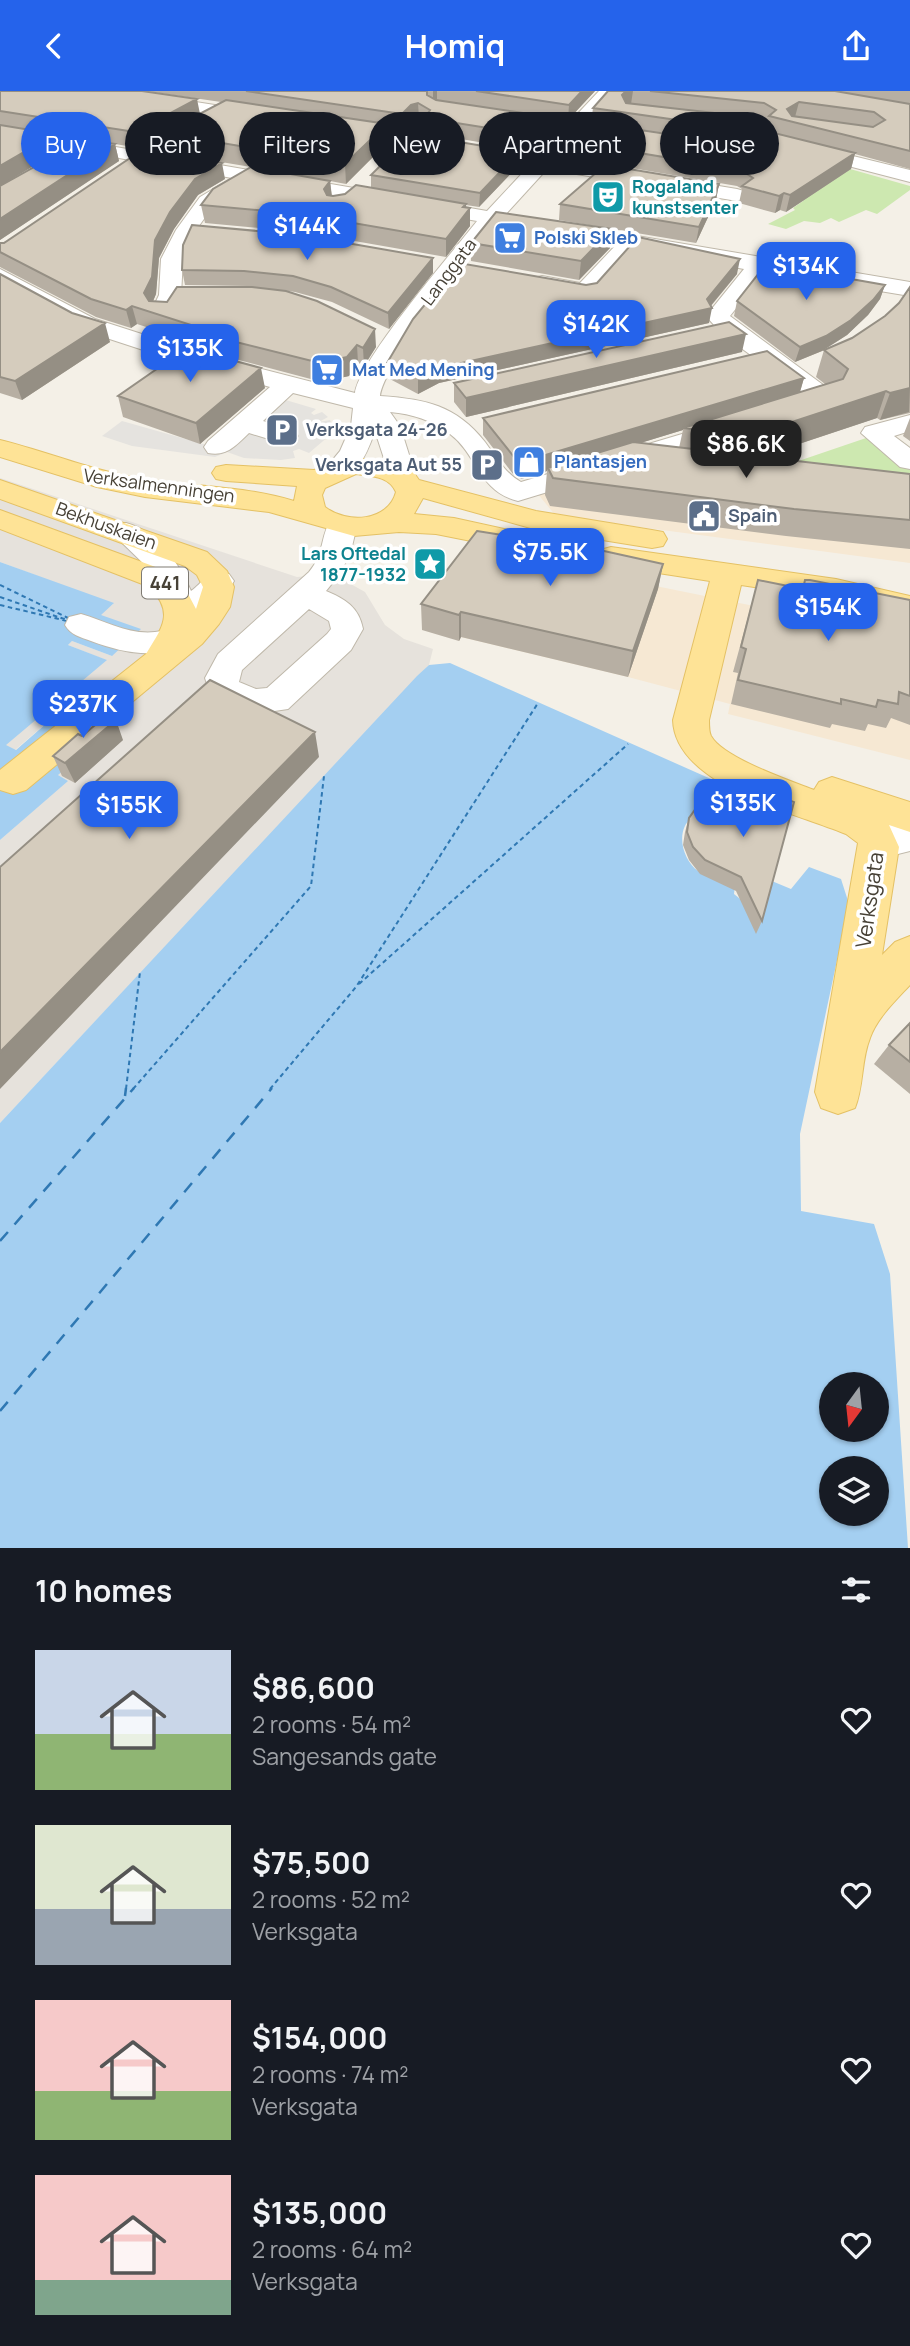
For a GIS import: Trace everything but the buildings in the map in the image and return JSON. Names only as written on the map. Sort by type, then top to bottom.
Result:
[{"type":"main road","name":"Verksalmenningen","points":[[0,422],[82,450],[133,462],[255,476],[328,474],[370,466],[387,469],[406,481]]},
{"type":"main road","name":"Verksalmenningen","points":[[0,448],[97,479],[255,500],[348,529]]},
{"type":"main road","points":[[328,474],[309,489],[307,498],[310,509],[348,529],[434,522],[557,549],[836,589],[910,606]]},
{"type":"main road","points":[[348,529],[397,517],[408,507],[412,496],[406,481]]},
{"type":"main road","points":[[406,481],[555,525],[808,560],[910,580]]},
{"type":"main road","name":"Bekhuskaien","points":[[0,489],[196,559],[207,566],[218,581]]},
{"type":"main road","name":"Bekhuskaien","points":[[0,519],[150,573],[161,579],[179,600]]},
{"type":"main road","points":[[728,573],[691,720],[692,734],[704,747],[721,757],[910,817]]},
{"type":"main road","name":"441","points":[[201,625],[217,600],[218,581]]},
{"type":"main road","name":"441","points":[[164,653],[180,623],[179,600]]},
{"type":"main road","points":[[13,780],[164,653]]},
{"type":"main road","name":"Verksgata","points":[[692,734],[700,748],[729,770],[860,823],[874,834],[894,839],[879,855],[838,1092]]},
{"type":"main road","points":[[849,1033],[872,996],[910,955]]},
{"type":"street","points":[[95,91],[226,109]]},
{"type":"street","points":[[132,91],[239,112]]},
{"type":"street","name":"Langgata","points":[[588,112],[608,91]]},
{"type":"street","points":[[221,112],[249,96]]},
{"type":"street","points":[[567,103],[618,110]]},
{"type":"street","points":[[0,132],[21,136]]},
{"type":"street","points":[[779,135],[908,173]]},
{"type":"street","points":[[114,175],[125,168]]},
{"type":"street","points":[[225,171],[759,265],[900,295]]},
{"type":"street","name":"Langgata","points":[[328,474],[353,454],[364,426],[369,383],[444,266],[492,218],[525,194],[536,175]]},
{"type":"street","points":[[646,175],[740,188],[730,217]]},
{"type":"street","points":[[197,296],[166,303],[172,259],[186,230],[206,201],[250,176]]},
{"type":"street","points":[[331,214],[369,176]]},
{"type":"street","points":[[186,230],[211,231]]},
{"type":"street","points":[[519,279],[585,292],[630,242]]},
{"type":"street","points":[[759,265],[718,316],[730,329],[825,398],[799,406]]},
{"type":"street","points":[[444,266],[480,272]]},
{"type":"street","points":[[0,276],[87,324],[195,359],[368,403],[431,401],[472,427],[501,482],[518,492],[630,460],[747,422]]},
{"type":"street","points":[[704,335],[730,329]]},
{"type":"street","points":[[372,333],[394,343]]},
{"type":"street","points":[[730,365],[768,355]]},
{"type":"street","points":[[792,374],[817,367]]},
{"type":"street","points":[[218,447],[288,384]]},
{"type":"street","points":[[368,403],[387,426],[406,481]]},
{"type":"street","points":[[910,423],[874,433],[910,461]]},
{"type":"street","points":[[246,424],[285,436]]},
{"type":"street","points":[[630,460],[683,467]]},
{"type":"street","points":[[305,595],[332,606],[345,617],[347,629],[339,642],[276,700],[254,702],[239,698],[224,689],[221,683],[223,671],[305,595],[328,569],[348,529]]},
{"type":"street","points":[[126,533],[143,544],[160,562],[179,600],[190,603],[201,600],[210,594],[218,581]]},
{"type":"street","points":[[81,625],[164,653],[201,625]]},
{"type":"street","points":[[189,706],[221,683]]},
{"type":"shaded area","name":"Verksgata 24-26","points":[[279,398],[316,409],[311,413],[314,415],[322,412],[328,417],[319,422],[330,420],[333,426],[321,428],[320,432],[329,436],[309,453],[299,449],[293,451],[295,458],[281,460],[244,458],[227,452],[215,457],[132,446],[102,436],[122,421],[221,449]]},
{"type":"shaded area","points":[[617,467],[910,496],[910,563],[556,516],[537,493]]},
{"type":"shaded area","points":[[0,478],[297,577],[307,576],[313,570],[340,578],[365,592],[385,625],[404,639],[433,649],[429,665],[0,1123],[0,840],[67,781],[58,775],[33,792],[67,710],[64,708],[15,750],[5,745],[106,660],[68,645],[72,641],[112,656],[100,614],[113,604],[0,562]]},
{"type":"shaded area","points":[[459,578],[636,582],[794,614],[910,645],[910,760],[728,714],[730,704],[628,677],[461,637],[459,641]]},
{"type":"green space","points":[[822,161],[910,186],[910,190],[877,214],[866,210],[839,222],[831,218],[820,223],[804,221],[786,229],[768,224],[795,210],[793,208],[803,201]]},
{"type":"green space","points":[[869,437],[910,467],[910,481],[772,470]]},
{"type":"water","points":[[0,562],[114,603],[101,615],[141,629],[112,656],[72,641],[68,645],[107,660],[6,745],[16,750],[64,708],[108,732],[58,775],[68,781],[0,840]]},
{"type":"water","points":[[450,663],[720,783],[712,807],[696,814],[687,823],[682,837],[683,845],[692,866],[711,877],[735,884],[734,894],[744,902],[767,879],[791,889],[809,867],[841,879],[849,904],[800,1134],[801,1211],[874,1224],[890,1274],[908,1548],[0,1548],[0,1123],[429,665]]},
{"type":"ferry route","points":[[0,585],[68,618]]},
{"type":"ferry route","points":[[0,597],[67,620]]},
{"type":"ferry route","points":[[0,605],[67,621]]},
{"type":"ferry route","points":[[270,1089],[356,987],[538,703]]},
{"type":"ferry route","points":[[359,984],[628,744]]},
{"type":"ferry route","points":[[133,1089],[311,886],[324,776]]},
{"type":"ferry route","points":[[126,1089],[140,972]]},
{"type":"ferry route","points":[[125,1096],[126,1088]]},
{"type":"ferry route","points":[[0,1241],[134,1088]]},
{"type":"ferry route","points":[[0,1411],[272,1088]]},
{"type":"place","name":"Rogaland kunstsenter","points":[[608,197]]},
{"type":"place","name":"Polski Skleb","points":[[510,238]]},
{"type":"place","name":"Mat Med Mening","points":[[327,370]]},
{"type":"place","name":"Verksgata 24-26","points":[[282,430]]},
{"type":"place","name":"Plantasjen","points":[[529,462]]},
{"type":"place","name":"Verksgata Aut 55","points":[[487,465]]},
{"type":"place","name":"Spain","points":[[704,516]]},
{"type":"place","name":"Lars Oftedal 1877-1932","points":[[430,564]]}]
